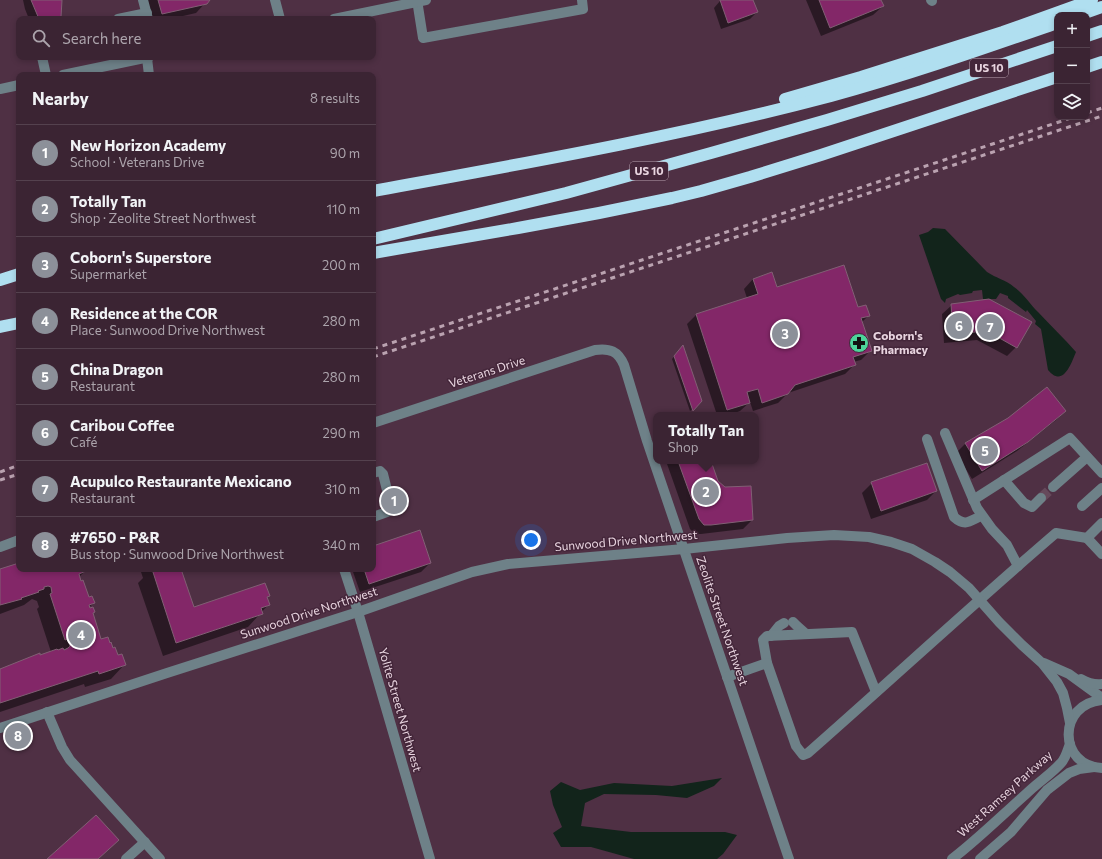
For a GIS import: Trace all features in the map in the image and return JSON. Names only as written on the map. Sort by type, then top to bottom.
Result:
[{"type":"highway","points":[[608,147],[778,102],[862,77],[1003,32],[1092,0]]},
{"type":"highway","points":[[1088,12],[1102,7]]},
{"type":"highway","name":"US 10","points":[[376,190],[491,170],[686,131],[832,96],[923,69],[1054,24]]},
{"type":"highway","points":[[1090,35],[1102,31]]},
{"type":"highway","name":"US 10","points":[[376,238],[566,193],[711,153],[922,91],[1054,47]]},
{"type":"highway","points":[[1090,66],[1102,62]]},
{"type":"highway","points":[[376,252],[592,214],[672,198],[708,189],[750,178],[1054,78]]},
{"type":"highway","points":[[0,280],[16,275]]},
{"type":"highway","points":[[0,327],[16,324]]},
{"type":"street","points":[[143,0],[147,16]]},
{"type":"street","points":[[275,0],[279,16]]},
{"type":"street","points":[[348,16],[420,1],[423,38],[583,9],[582,0]]},
{"type":"street","points":[[43,60],[45,72]]},
{"type":"street","points":[[78,72],[134,60]]},
{"type":"street","points":[[148,60],[149,72]]},
{"type":"street","points":[[0,89],[16,85]]},
{"type":"street","name":"Veterans Drive","points":[[376,422],[595,350],[610,350]]},
{"type":"street","name":"Zeolite Street Northwest","points":[[610,350],[618,354],[624,365],[653,459]]},
{"type":"street","points":[[945,433],[977,508],[992,529],[1007,546],[1018,566]]},
{"type":"street","points":[[973,500],[1070,438],[1102,473]]},
{"type":"street","points":[[927,439],[954,517],[962,523],[982,516]]},
{"type":"street","points":[[1053,487],[1087,456]]},
{"type":"street","name":"Zeolite Street Northwest","points":[[655,464],[789,859]]},
{"type":"street","points":[[376,472],[380,471],[383,474],[391,506],[387,512],[376,516]]},
{"type":"street","points":[[1004,480],[1024,503],[1032,507],[1041,498]]},
{"type":"street","points":[[1082,506],[1102,488]]},
{"type":"street","points":[[1087,538],[1102,524]]},
{"type":"street","points":[[876,692],[852,632],[766,636],[763,640],[767,663],[796,746],[803,754],[808,753],[980,600],[993,587],[1056,533],[1087,538],[1102,554]]},
{"type":"street","name":"Sunwood Drive Northwest","points":[[0,728],[358,612],[472,572],[508,564],[834,534],[869,537],[891,542],[912,549],[935,562],[969,588],[1022,645],[1042,663]]},
{"type":"street","points":[[0,547],[16,541]]},
{"type":"street","name":"Yolite Street Northwest","points":[[345,572],[430,859]]},
{"type":"street","points":[[771,636],[779,626],[789,623],[798,626],[806,634]]},
{"type":"street","points":[[727,677],[767,663]]},
{"type":"street","points":[[1042,663],[1088,683],[1102,684]]},
{"type":"street","points":[[1042,663],[1057,682],[1063,693],[1070,723]]},
{"type":"street","points":[[1069,674],[1102,699]]},
{"type":"street","points":[[1098,767],[1087,765],[1076,756],[1072,750],[1068,733],[1070,723],[1076,713],[1084,706],[1102,699]]},
{"type":"street","points":[[47,712],[62,747],[70,760],[160,859]]},
{"type":"street","name":"West Ramsey Parkway","points":[[952,859],[1062,762],[1070,744]]},
{"type":"street","points":[[980,859],[1011,832],[1047,790],[1069,773],[1079,769],[1098,767]]},
{"type":"street","points":[[126,859],[145,842]]},
{"type":"shaded area","points":[[933,228],[945,229],[987,272],[1017,289],[1076,352],[1066,372],[1058,376],[1053,375],[1048,370],[1041,329],[1035,324],[1036,321],[1027,310],[1026,312],[1008,298],[1008,296],[1000,293],[996,299],[983,299],[982,290],[960,295],[958,294],[946,299],[945,303],[941,299],[919,235],[928,232]]},
{"type":"shaded area","points":[[722,778],[714,786],[687,798],[656,795],[604,794],[585,803],[581,826],[631,832],[725,832],[737,835],[723,854],[717,859],[634,859],[591,847],[561,847],[553,833],[562,827],[553,805],[550,791],[561,782],[580,790],[614,783],[672,786]]},
{"type":"building","points":[[31,0],[62,0],[61,16],[38,16]]},
{"type":"building","points":[[158,0],[210,0],[207,4],[162,14]]},
{"type":"building","points":[[720,0],[753,0],[758,12],[728,23]]},
{"type":"building","points":[[819,0],[881,0],[884,6],[830,28]]},
{"type":"building","points":[[844,265],[858,307],[866,305],[870,316],[861,318],[872,351],[853,357],[856,365],[795,385],[788,394],[762,403],[758,389],[747,392],[750,403],[727,410],[696,314],[758,294],[753,279],[772,272],[777,287]]},
{"type":"building","points":[[989,299],[1032,322],[1017,348],[987,331],[953,334],[951,304]]},
{"type":"building","points":[[683,345],[702,401],[693,411],[674,356]]},
{"type":"building","points":[[1047,387],[1066,411],[1028,442],[982,471],[965,443],[1008,418]]},
{"type":"building","points":[[927,463],[937,491],[881,511],[871,482]]},
{"type":"building","points":[[679,464],[712,464],[718,481],[725,487],[751,486],[753,520],[704,525],[699,519]]},
{"type":"building","points":[[420,530],[431,563],[369,584],[365,572],[376,572],[376,545]]},
{"type":"building","points":[[16,564],[16,572],[84,572],[79,574],[81,581],[83,580],[89,597],[92,596],[95,603],[89,605],[90,608],[93,607],[95,612],[93,613],[101,639],[108,637],[113,648],[115,647],[118,655],[122,654],[126,665],[99,674],[98,671],[0,703],[0,669],[40,653],[40,655],[63,648],[64,650],[70,646],[68,639],[65,640],[50,594],[52,593],[51,587],[44,587],[44,589],[38,591],[39,592],[21,598],[22,599],[0,605],[0,569]]},
{"type":"building","points":[[153,572],[182,572],[194,607],[265,583],[270,596],[267,597],[270,605],[261,608],[263,614],[176,643]]},
{"type":"building","points":[[96,815],[119,840],[98,859],[47,859]]},
{"type":"tunnel","points":[[1041,498],[1053,487]]},
{"type":"railway","points":[[1090,112],[1102,108]]},
{"type":"railway","points":[[376,356],[1102,116]]},
{"type":"railway","points":[[376,348],[1065,120]]},
{"type":"railway","points":[[0,472],[16,466]]},
{"type":"railway","points":[[0,480],[16,475]]},
{"type":"place","name":"Caribou Coffee","points":[[959,326]]},
{"type":"place","name":"Acupulco Restaurante Mexicano","points":[[990,327]]},
{"type":"place","name":"Coborn's Superstore","points":[[785,334]]},
{"type":"place","name":"Coborn's Pharmacy","points":[[859,343]]},
{"type":"place","name":"China Dragon","points":[[985,451]]},
{"type":"place","name":"Totally Tan","points":[[706,492]]},
{"type":"place","name":"New Horizon Academy","points":[[394,501]]},
{"type":"place","name":"Residence at the COR","points":[[81,635]]},
{"type":"place","name":"#7650 - P&R","points":[[18,736]]}]
